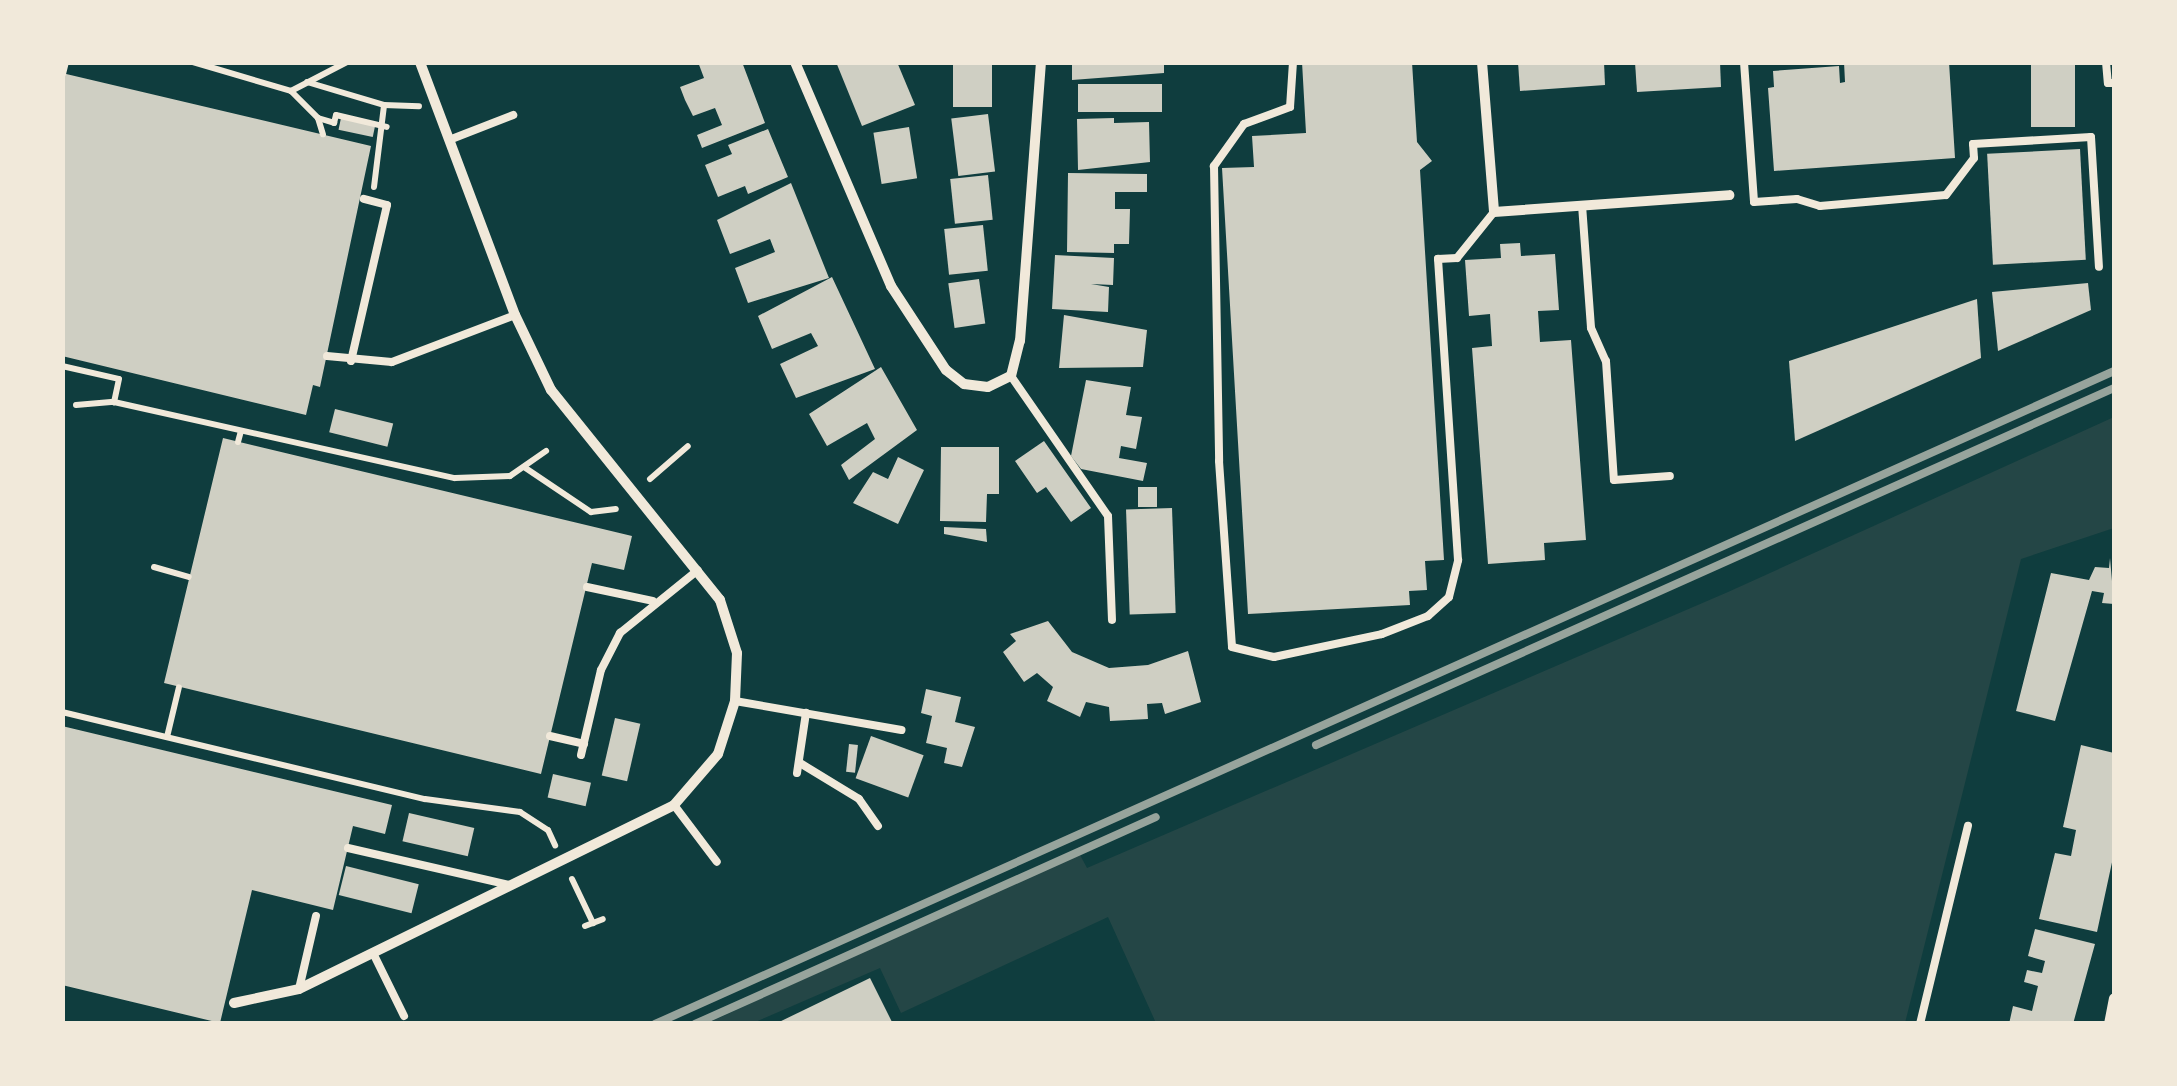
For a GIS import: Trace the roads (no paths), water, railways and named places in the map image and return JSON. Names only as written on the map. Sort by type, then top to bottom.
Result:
[{"type":"street","points":[[230,1002],[299,989],[674,804],[718,754],[735,701],[731,628],[698,570],[570,419],[515,316],[420,62]]},
{"type":"street","points":[[794,62],[870,245],[939,361],[954,378],[975,386],[1011,376],[1020,341],[1041,62]]},
{"type":"street","points":[[1482,62],[1494,212],[1729,195]]},
{"type":"street","points":[[2108,1024],[2114,998]]},
{"type":"lane","points":[[1293,62],[1290,107],[1244,124],[1214,166],[1220,461],[1232,647],[1274,657],[1382,634],[1428,616],[1448,597],[1458,560],[1438,259],[1457,258],[1494,212]]},
{"type":"lane","points":[[1744,62],[1754,202],[1797,199],[1820,206],[1946,195],[1974,158],[1973,144],[2090,137],[2099,267]]},
{"type":"lane","points":[[2106,62],[2108,83],[2114,83]]},
{"type":"lane","points":[[449,140],[513,115]]},
{"type":"lane","points":[[351,362],[387,204],[368,200]]},
{"type":"lane","points":[[1582,205],[1592,328],[1606,361],[1614,480],[1670,476]]},
{"type":"lane","points":[[327,356],[351,362],[404,359],[515,316]]},
{"type":"lane","points":[[1011,376],[1108,516],[1112,620]]},
{"type":"lane","points":[[582,756],[612,645],[653,602],[698,570]]},
{"type":"lane","points":[[586,587],[653,602]]},
{"type":"lane","points":[[735,701],[902,730]]},
{"type":"lane","points":[[806,713],[798,768],[859,799],[878,826]]},
{"type":"lane","points":[[550,736],[584,744]]},
{"type":"lane","points":[[674,804],[717,862]]},
{"type":"lane","points":[[1920,1024],[1968,826]]},
{"type":"lane","points":[[348,848],[513,886]]},
{"type":"lane","points":[[299,989],[316,916]]},
{"type":"lane","points":[[374,955],[404,1016]]},
{"type":"railway","points":[[655,1024],[2114,371]]},
{"type":"railway","points":[[1316,745],[2114,388]]},
{"type":"railway","points":[[695,1024],[1156,817]]}]
